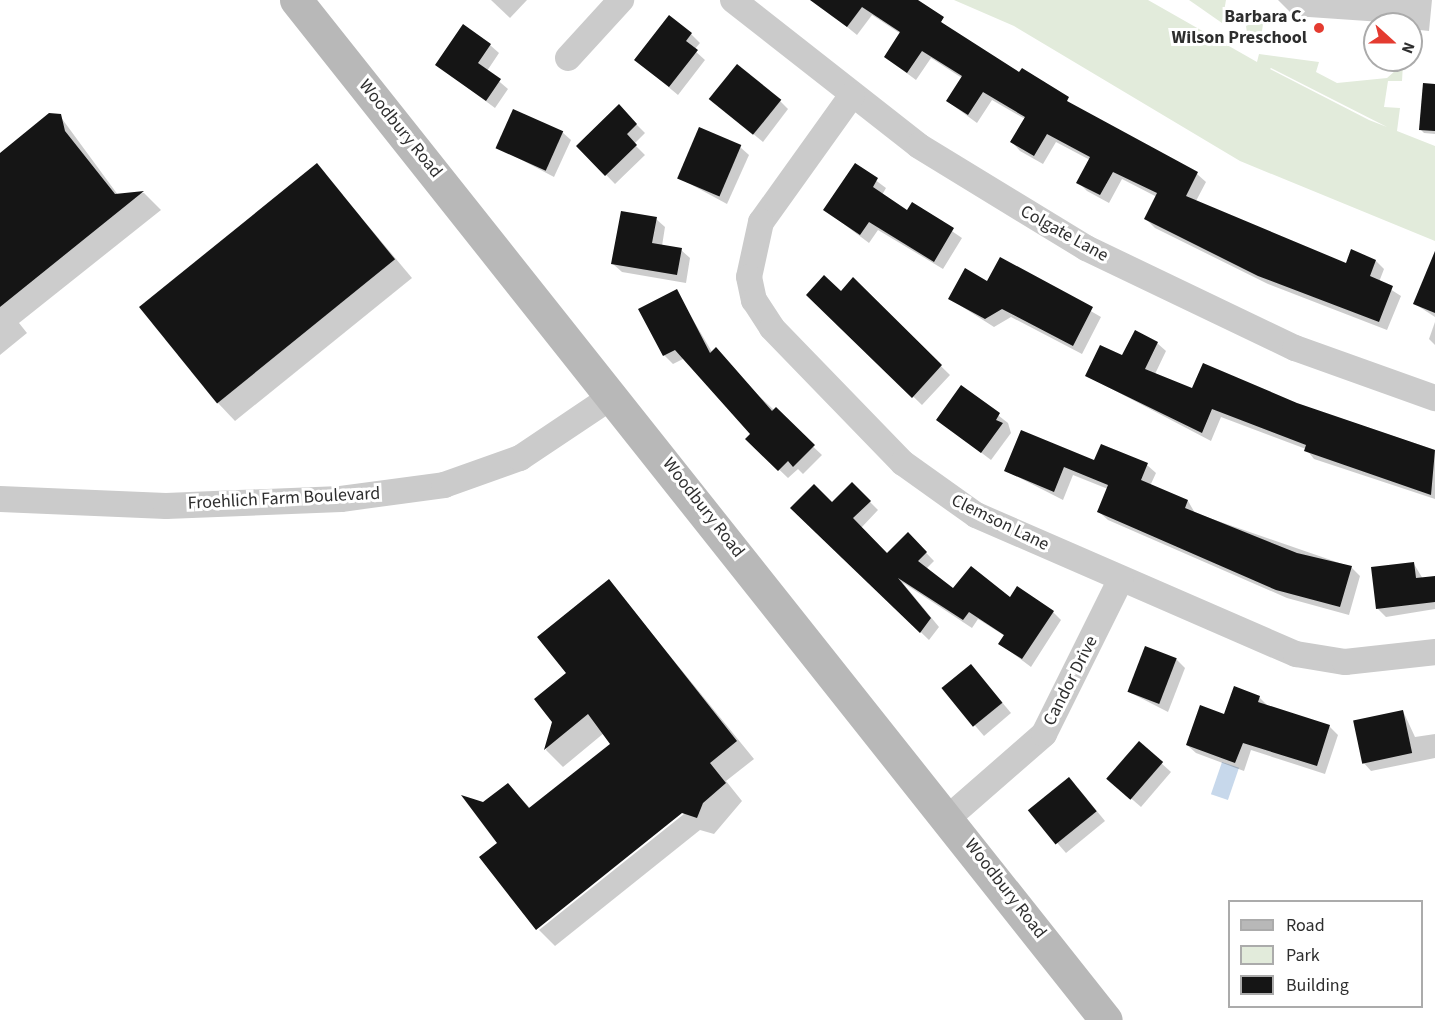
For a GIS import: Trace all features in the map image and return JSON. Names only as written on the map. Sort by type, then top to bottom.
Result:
[{"type":"main road","name":"Woodbury Road","points":[[296,0],[614,395],[949,817],[1106,1020]]},
{"type":"street","points":[[568,57],[621,0]]},
{"type":"street","name":"Colgate Lane","points":[[733,0],[928,152],[1086,248],[1295,348],[1435,398]]},
{"type":"street","name":"Clemson Lane","points":[[852,95],[760,222],[749,277],[754,300],[806,365],[933,489],[976,515],[1296,654],[1345,662],[1435,652]]},
{"type":"street","name":"Froehlich Farm Boulevard","points":[[0,499],[166,506],[341,499],[444,485],[520,458],[614,395]]},
{"type":"street","name":"Candor Drive","points":[[949,817],[1044,734],[1121,579]]},
{"type":"green space","points":[[954,0],[1148,0],[1257,62],[1259,54],[1319,62],[1316,72],[1337,83],[1387,78],[1394,72],[1403,72],[1402,81],[1388,81],[1384,107],[1400,108],[1397,131],[1435,146],[1435,241],[1240,161],[1014,26]],"holes":[[[1271,68],[1387,127],[1369,120],[1270,69]]]},
{"type":"green space","points":[[1189,0],[1226,0],[1222,23]]},
{"type":"green space","points":[[1264,17],[1260,45],[1248,39],[1246,26]]},
{"type":"water","points":[[1222,762],[1239,768],[1228,800],[1211,794]]},
{"type":"building","points":[[810,0],[918,0],[944,17],[941,22],[1019,72],[1022,68],[1069,97],[1067,101],[1198,172],[1186,196],[1346,263],[1351,249],[1376,260],[1370,276],[1393,286],[1379,322],[1258,276],[1144,219],[1157,193],[1113,172],[1100,195],[1076,183],[1090,157],[1047,134],[1034,156],[1010,142],[1025,117],[983,92],[968,115],[946,101],[962,76],[922,51],[907,73],[884,57],[900,32],[862,7],[847,27]]},
{"type":"building","points":[[669,15],[692,33],[686,41],[698,50],[669,87],[634,60]]},
{"type":"building","points":[[463,24],[491,44],[478,63],[501,79],[486,101],[435,65]]},
{"type":"building","points":[[737,64],[781,100],[753,135],[709,99]]},
{"type":"building","points":[[1423,83],[1435,84],[1435,131],[1419,130]]},
{"type":"building","points":[[619,104],[637,124],[627,134],[637,145],[605,176],[576,146]]},
{"type":"building","points":[[513,109],[563,131],[546,171],[496,148]]},
{"type":"building","points":[[49,113],[61,114],[65,131],[115,194],[144,191],[0,307],[0,153]]},
{"type":"building","points":[[699,127],[741,145],[719,197],[677,179]]},
{"type":"building","points":[[317,163],[395,259],[217,403],[139,307]]},
{"type":"building","points":[[855,163],[878,178],[873,187],[907,210],[912,202],[954,228],[934,262],[869,222],[860,235],[823,210]]},
{"type":"building","points":[[621,211],[657,217],[652,243],[682,248],[677,275],[611,264]]},
{"type":"building","points":[[1435,251],[1435,313],[1413,304]]},
{"type":"building","points":[[1000,257],[1093,307],[1073,346],[1002,309],[985,319],[948,299],[965,268],[987,281]]},
{"type":"building","points":[[824,275],[841,291],[853,277],[942,365],[912,398],[806,295]]},
{"type":"building","points":[[677,289],[710,353],[716,347],[772,411],[776,407],[815,445],[793,467],[788,461],[778,471],[745,439],[750,434],[675,350],[663,356],[638,309]]},
{"type":"building","points":[[1135,330],[1158,342],[1145,369],[1192,388],[1203,363],[1297,403],[1435,450],[1431,495],[1304,451],[1306,445],[1212,409],[1202,433],[1085,376],[1100,345],[1122,355]]},
{"type":"building","points":[[961,385],[1000,413],[996,420],[1003,423],[981,453],[936,420]]},
{"type":"building","points":[[1021,430],[1094,460],[1101,444],[1148,463],[1141,480],[1188,500],[1185,508],[1297,553],[1352,566],[1340,607],[1276,590],[1097,512],[1108,485],[1064,467],[1054,492],[1004,471]]},
{"type":"building","points":[[852,482],[871,501],[853,518],[887,553],[908,532],[927,552],[918,561],[953,588],[971,566],[1010,597],[1017,586],[1054,611],[1022,659],[998,644],[1004,635],[969,612],[963,620],[898,578],[931,618],[920,633],[790,508],[814,484],[832,502]]},
{"type":"building","points":[[1414,562],[1416,578],[1435,576],[1435,602],[1376,609],[1371,567]]},
{"type":"building","points":[[609,579],[737,741],[710,763],[726,783],[703,803],[697,818],[682,813],[536,930],[479,857],[497,843],[461,795],[483,802],[508,783],[529,808],[610,744],[588,714],[544,750],[552,722],[534,699],[566,673],[537,637]]},
{"type":"building","points":[[1145,646],[1177,658],[1159,704],[1127,692]]},
{"type":"building","points":[[971,664],[1002,703],[973,727],[941,688]]},
{"type":"building","points":[[1234,686],[1260,696],[1258,702],[1330,725],[1317,766],[1243,743],[1235,763],[1186,745],[1200,705],[1224,714]]},
{"type":"building","points":[[1403,710],[1412,753],[1362,764],[1353,721]]},
{"type":"building","points":[[1139,741],[1163,762],[1130,800],[1106,779]]},
{"type":"building","points":[[1069,777],[1097,811],[1056,845],[1028,810]]},
{"type":"place","name":"Barbara C. Wilson Preschool","points":[[1319,28]]}]
